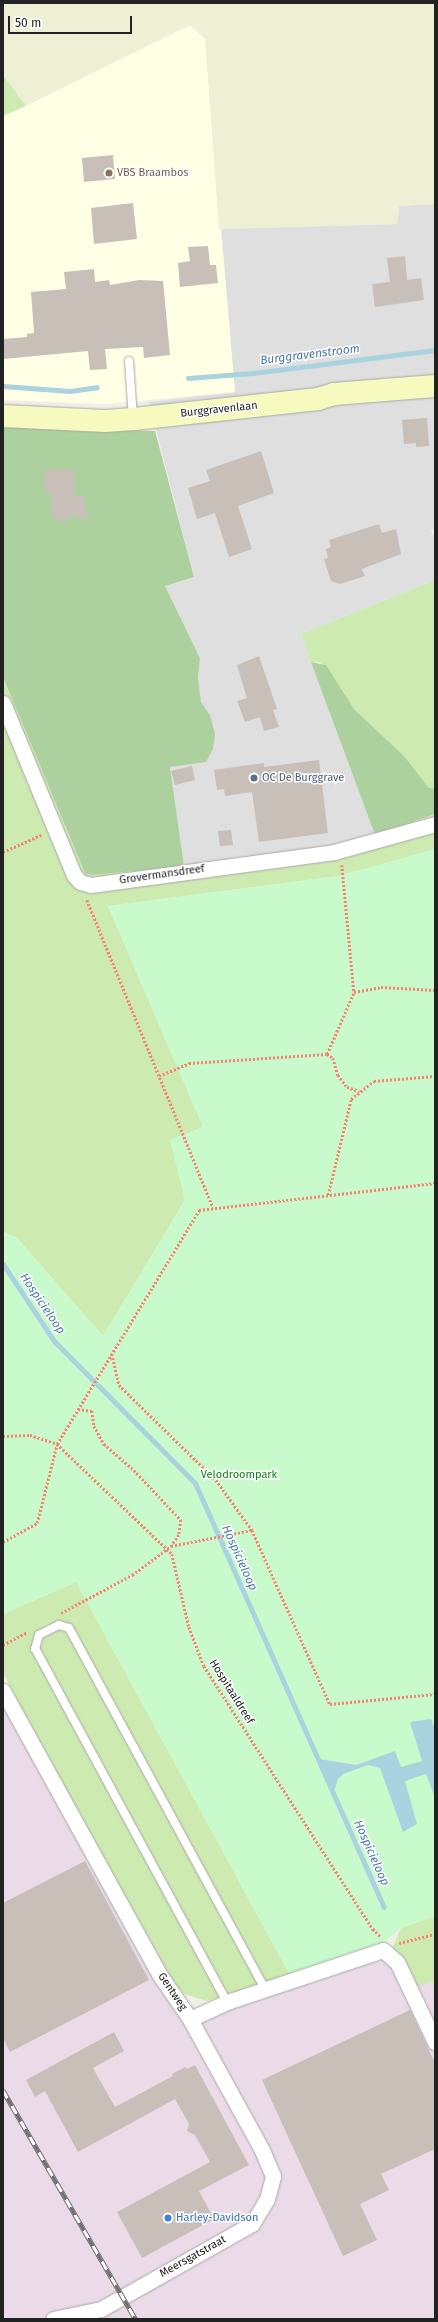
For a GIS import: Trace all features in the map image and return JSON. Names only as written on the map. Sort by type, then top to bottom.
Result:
[{"type":"main road","name":"Burggravenlaan","points":[[3,416],[106,421],[318,398],[334,394],[435,386]]},
{"type":"street","points":[[3,703],[74,876],[80,882]]},
{"type":"street","name":"Grovermansdreef","points":[[80,882],[91,885],[340,851],[435,824]]},
{"type":"street","name":"Gentweg","points":[[3,1691],[159,1974],[190,2019],[227,2002],[383,1950],[397,1962],[435,2042]]},
{"type":"street","name":"Meersgatstraat","points":[[54,2319],[101,2309],[252,2224],[267,2199],[273,2176],[262,2150],[190,2019]]},
{"type":"lane","points":[[129,361],[134,419]]},
{"type":"lane","points":[[227,2002],[35,1648],[39,1635],[59,1625],[69,1628],[265,1989]]},
{"type":"path","points":[[3,852],[56,829]]},
{"type":"path","points":[[327,1054],[354,992],[340,851]]},
{"type":"path","points":[[80,882],[213,1207]]},
{"type":"path","points":[[354,992],[381,987],[435,990]]},
{"type":"path","points":[[159,1076],[189,1063],[327,1054],[333,1058],[338,1075],[347,1087],[359,1091]]},
{"type":"path","points":[[328,1195],[351,1099],[359,1091],[374,1081],[435,1076]]},
{"type":"path","points":[[3,1542],[37,1523],[57,1444],[199,1210],[213,1207],[435,1183]]},
{"type":"path","points":[[112,1354],[120,1385],[216,1480],[252,1530],[330,1704],[435,1694]]},
{"type":"path","points":[[57,1615],[132,1575],[168,1549],[179,1535],[181,1520],[134,1470],[104,1444],[94,1426],[92,1411],[78,1409]]},
{"type":"path","name":"Hospitaaldreef","points":[[3,1436],[30,1435],[57,1444],[168,1549],[175,1562],[189,1626],[204,1666],[373,1929],[384,1939]]},
{"type":"path","points":[[171,1546],[252,1530]]},
{"type":"path","points":[[3,1644],[30,1630]]},
{"type":"path","points":[[394,1943],[405,1943],[435,1934]]},
{"type":"shaded area","points":[[3,3],[435,3],[435,204],[399,206],[397,224],[219,229],[205,38],[190,25],[26,106],[3,75]]},
{"type":"shaded area","name":"VBS Braambos","points":[[190,25],[205,39],[235,392],[105,404],[3,400],[3,116]]},
{"type":"shaded area","points":[[435,204],[435,528],[431,530],[435,541],[435,580],[301,634],[375,835],[338,845],[184,866],[170,767],[206,761],[210,715],[201,702],[198,678],[200,658],[165,586],[194,577],[149,402],[235,392],[219,229],[397,224],[399,206]]},
{"type":"shaded area","points":[[3,1701],[100,1853],[178,1988],[202,2021],[215,2013],[392,1949],[406,1963],[417,1987],[432,1981],[435,1987],[435,2319],[3,2319]]},
{"type":"green space","points":[[3,75],[26,106],[3,116]]},
{"type":"green space","points":[[3,427],[155,431],[194,577],[165,586],[200,658],[198,678],[201,702],[210,715],[215,734],[213,749],[206,762],[170,767],[184,866],[91,875],[85,873],[3,677]]},
{"type":"green space","points":[[435,580],[435,789],[428,787],[405,757],[354,709],[320,662],[311,662],[301,634]]},
{"type":"green space","points":[[311,662],[326,665],[354,709],[405,757],[428,787],[435,789],[435,814],[375,835]]},
{"type":"green space","points":[[3,677],[85,873],[91,875],[184,866],[338,845],[435,815],[435,849],[417,855],[338,876],[108,906],[203,1127],[171,1140],[185,1200],[103,1336],[17,1238],[3,1232]]},
{"type":"green space","name":"Velodroompark","points":[[435,849],[435,1916],[401,1928],[382,1944],[290,1975],[76,1582],[3,1614],[3,1232],[17,1238],[103,1336],[185,1200],[170,1140],[203,1127],[108,906],[338,876]]},
{"type":"green space","points":[[76,1582],[290,1975],[207,2001],[184,1994],[178,1988],[100,1853],[3,1673],[3,1614]]},
{"type":"green space","points":[[435,1916],[435,1987],[432,1981],[417,1987],[406,1963],[392,1949],[401,1928]]},
{"type":"water","points":[[431,1719],[435,1729],[435,1798],[426,1774],[405,1781],[417,1824],[403,1832],[380,1768],[368,1765],[343,1774],[338,1779],[334,1792],[319,1759],[356,1765],[395,1751],[401,1767],[422,1761],[410,1722]]},
{"type":"building","points":[[113,155],[115,179],[84,182],[82,158]]},
{"type":"building","points":[[133,203],[137,239],[94,244],[91,208]]},
{"type":"building","points":[[208,246],[210,265],[216,265],[218,283],[180,287],[178,263],[190,261],[188,247]]},
{"type":"building","points":[[405,256],[407,280],[421,278],[424,300],[375,307],[372,284],[390,282],[387,258]]},
{"type":"building","points":[[94,269],[95,282],[109,280],[110,285],[139,280],[163,281],[170,355],[144,358],[143,347],[105,349],[107,369],[90,370],[88,351],[3,359],[3,339],[27,337],[27,334],[34,333],[31,292],[66,289],[64,272]]},
{"type":"building","points":[[427,418],[429,446],[416,447],[416,443],[404,444],[402,420]]},
{"type":"building","points":[[261,451],[274,493],[238,506],[252,549],[229,557],[215,513],[197,519],[188,488],[210,481],[206,470]]},
{"type":"building","points":[[45,469],[75,470],[74,497],[84,496],[88,520],[69,515],[68,521],[54,521],[55,515],[50,515],[51,492],[44,492]]},
{"type":"building","points":[[379,524],[382,533],[396,529],[401,554],[362,569],[365,576],[340,584],[331,581],[324,559],[328,558],[326,549],[331,547],[329,540]]},
{"type":"building","points":[[259,656],[277,709],[273,710],[279,727],[264,731],[260,717],[245,722],[237,701],[247,698],[237,665]]},
{"type":"building","points":[[319,760],[328,833],[259,842],[252,792],[225,796],[224,789],[217,790],[214,770],[264,763],[264,767]]},
{"type":"building","points":[[192,766],[195,780],[175,785],[171,771]]},
{"type":"building","points":[[231,830],[233,845],[220,846],[218,831]]},
{"type":"building","points":[[85,1861],[149,1980],[10,2052],[3,2038],[3,1903]]},
{"type":"building","points":[[410,2010],[435,2063],[435,2149],[381,2174],[389,2190],[360,2204],[377,2240],[343,2256],[262,2080]]},
{"type":"building","points":[[114,2032],[124,2051],[93,2068],[115,2107],[173,2076],[172,2074],[185,2067],[187,2069],[195,2065],[249,2165],[199,2191],[214,2219],[142,2258],[117,2212],[210,2162],[195,2135],[187,2131],[189,2124],[175,2099],[78,2152],[45,2091],[35,2097],[26,2080]]},
{"type":"waterway","name":"Burggravenstroom","points":[[188,378],[253,373],[435,350]]},
{"type":"waterway","name":"Burggravenstroom","points":[[3,386],[70,391],[97,387]]},
{"type":"waterway","name":"Hospicieloop","points":[[3,1264],[54,1341],[195,1483],[384,1907]]},
{"type":"railway","points":[[3,2090],[136,2319]]},
{"type":"place","name":"VBS Braambos","points":[[109,173]]},
{"type":"place","name":"OC De Burggrave","points":[[254,778]]},
{"type":"place","name":"Harley-Davidson","points":[[168,2218]]}]
